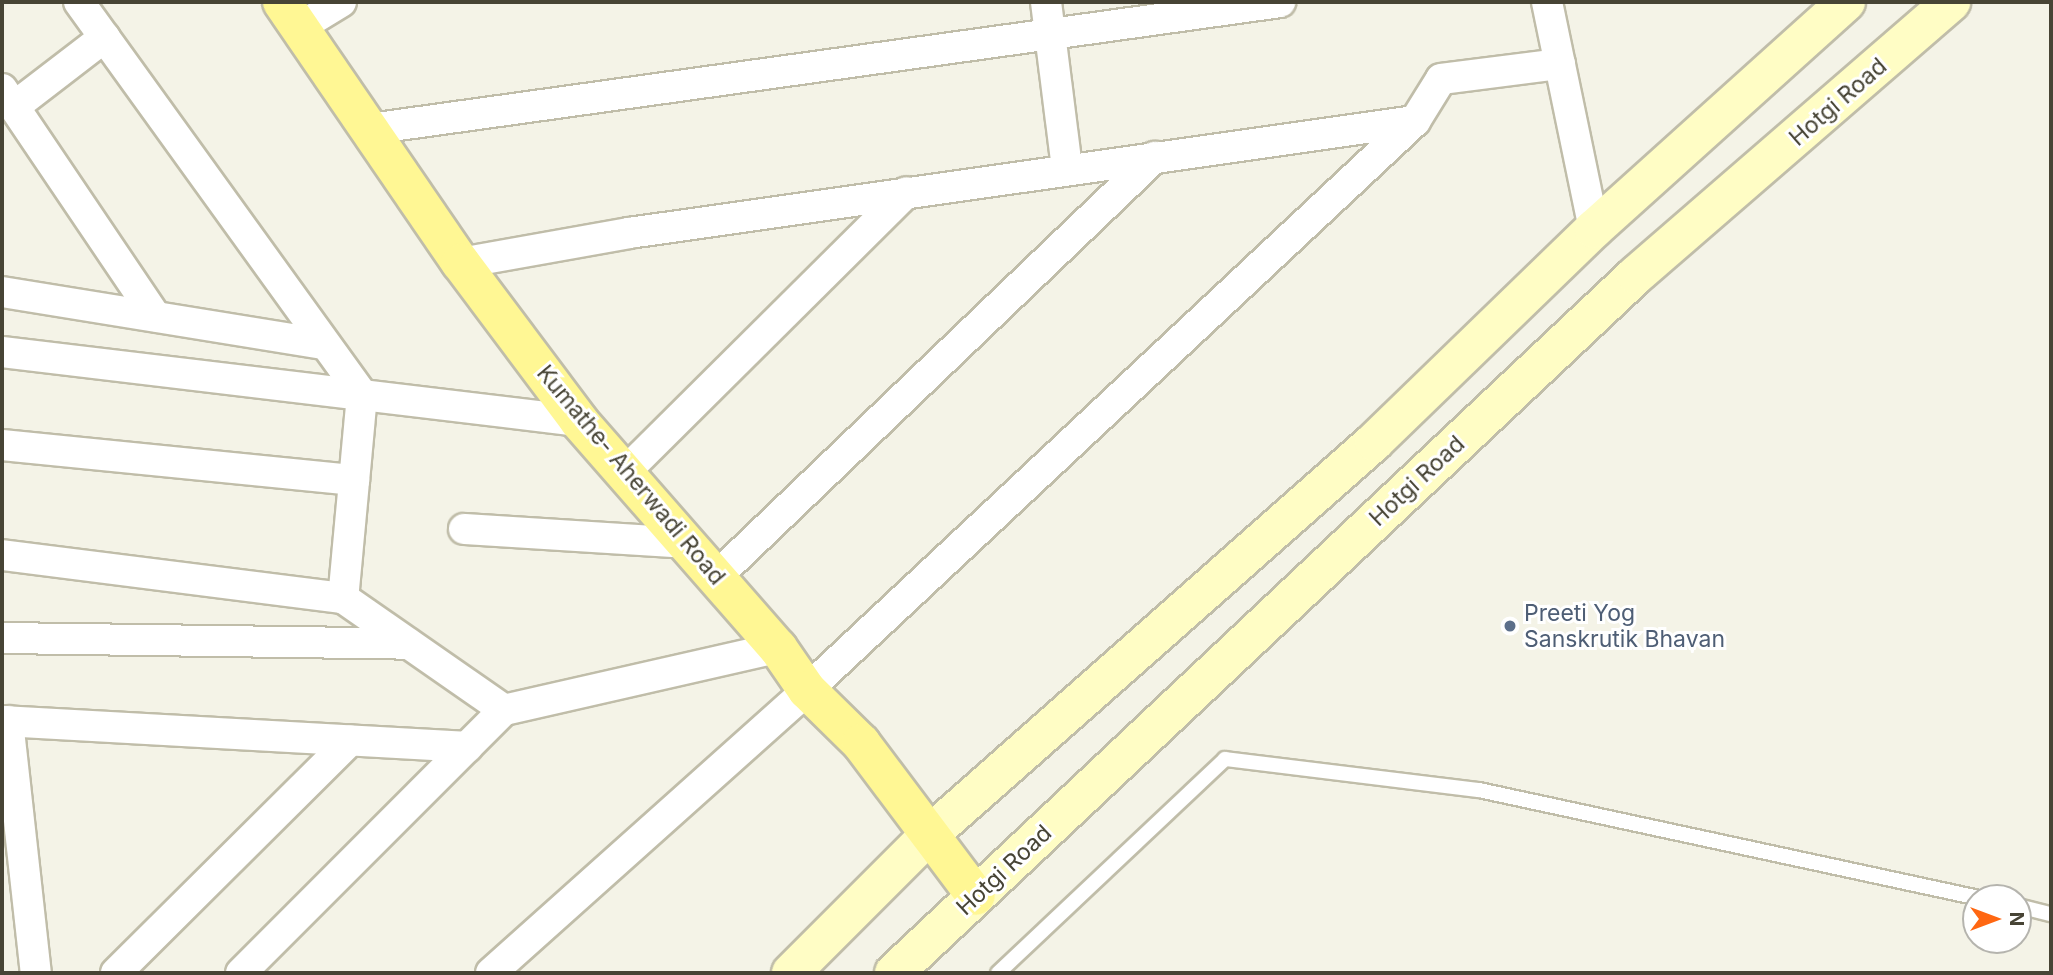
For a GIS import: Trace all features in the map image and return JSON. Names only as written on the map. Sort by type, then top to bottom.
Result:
[{"type":"main road","points":[[791,973],[929,835],[1374,442],[1594,229],[1846,2]]},
{"type":"main road","name":"Hotgi Road","points":[[894,973],[1636,275],[1951,2]]},
{"type":"main road","name":"Kumathe- Aherwadi Road","points":[[291,15],[461,263],[579,421],[778,648],[807,690],[861,743],[976,896]]},
{"type":"street","points":[[291,15],[341,2]]},
{"type":"street","points":[[1046,2],[1066,169]]},
{"type":"street","points":[[370,129],[1280,2]]},
{"type":"street","points":[[1554,6],[1560,64],[1594,229]]},
{"type":"street","points":[[155,316],[8,97],[96,14],[323,344],[362,395],[343,598]]},
{"type":"street","points":[[491,973],[807,690],[1415,121],[1441,79],[1560,64]]},
{"type":"street","points":[[461,263],[907,191],[1415,121]]},
{"type":"street","points":[[716,577],[1155,157]]},
{"type":"street","points":[[625,472],[907,191]]},
{"type":"street","points":[[2,291],[323,344]]},
{"type":"street","points":[[2,352],[579,421]]},
{"type":"street","points":[[2,445],[354,480]]},
{"type":"street","points":[[464,529],[686,543]]},
{"type":"street","points":[[2,555],[343,598],[504,710]]},
{"type":"street","points":[[2,638],[408,644]]},
{"type":"street","points":[[242,973],[504,710],[778,648]]},
{"type":"street","points":[[36,973],[5,721],[467,747]]},
{"type":"street","points":[[116,973],[350,741]]},
{"type":"lane","points":[[998,973],[1225,758],[1479,790],[1962,894]]},
{"type":"lane","points":[[2032,909],[2051,914]]},
{"type":"place","name":"Preeti Yog Sanskrutik Bhavan","points":[[1510,626]]}]
